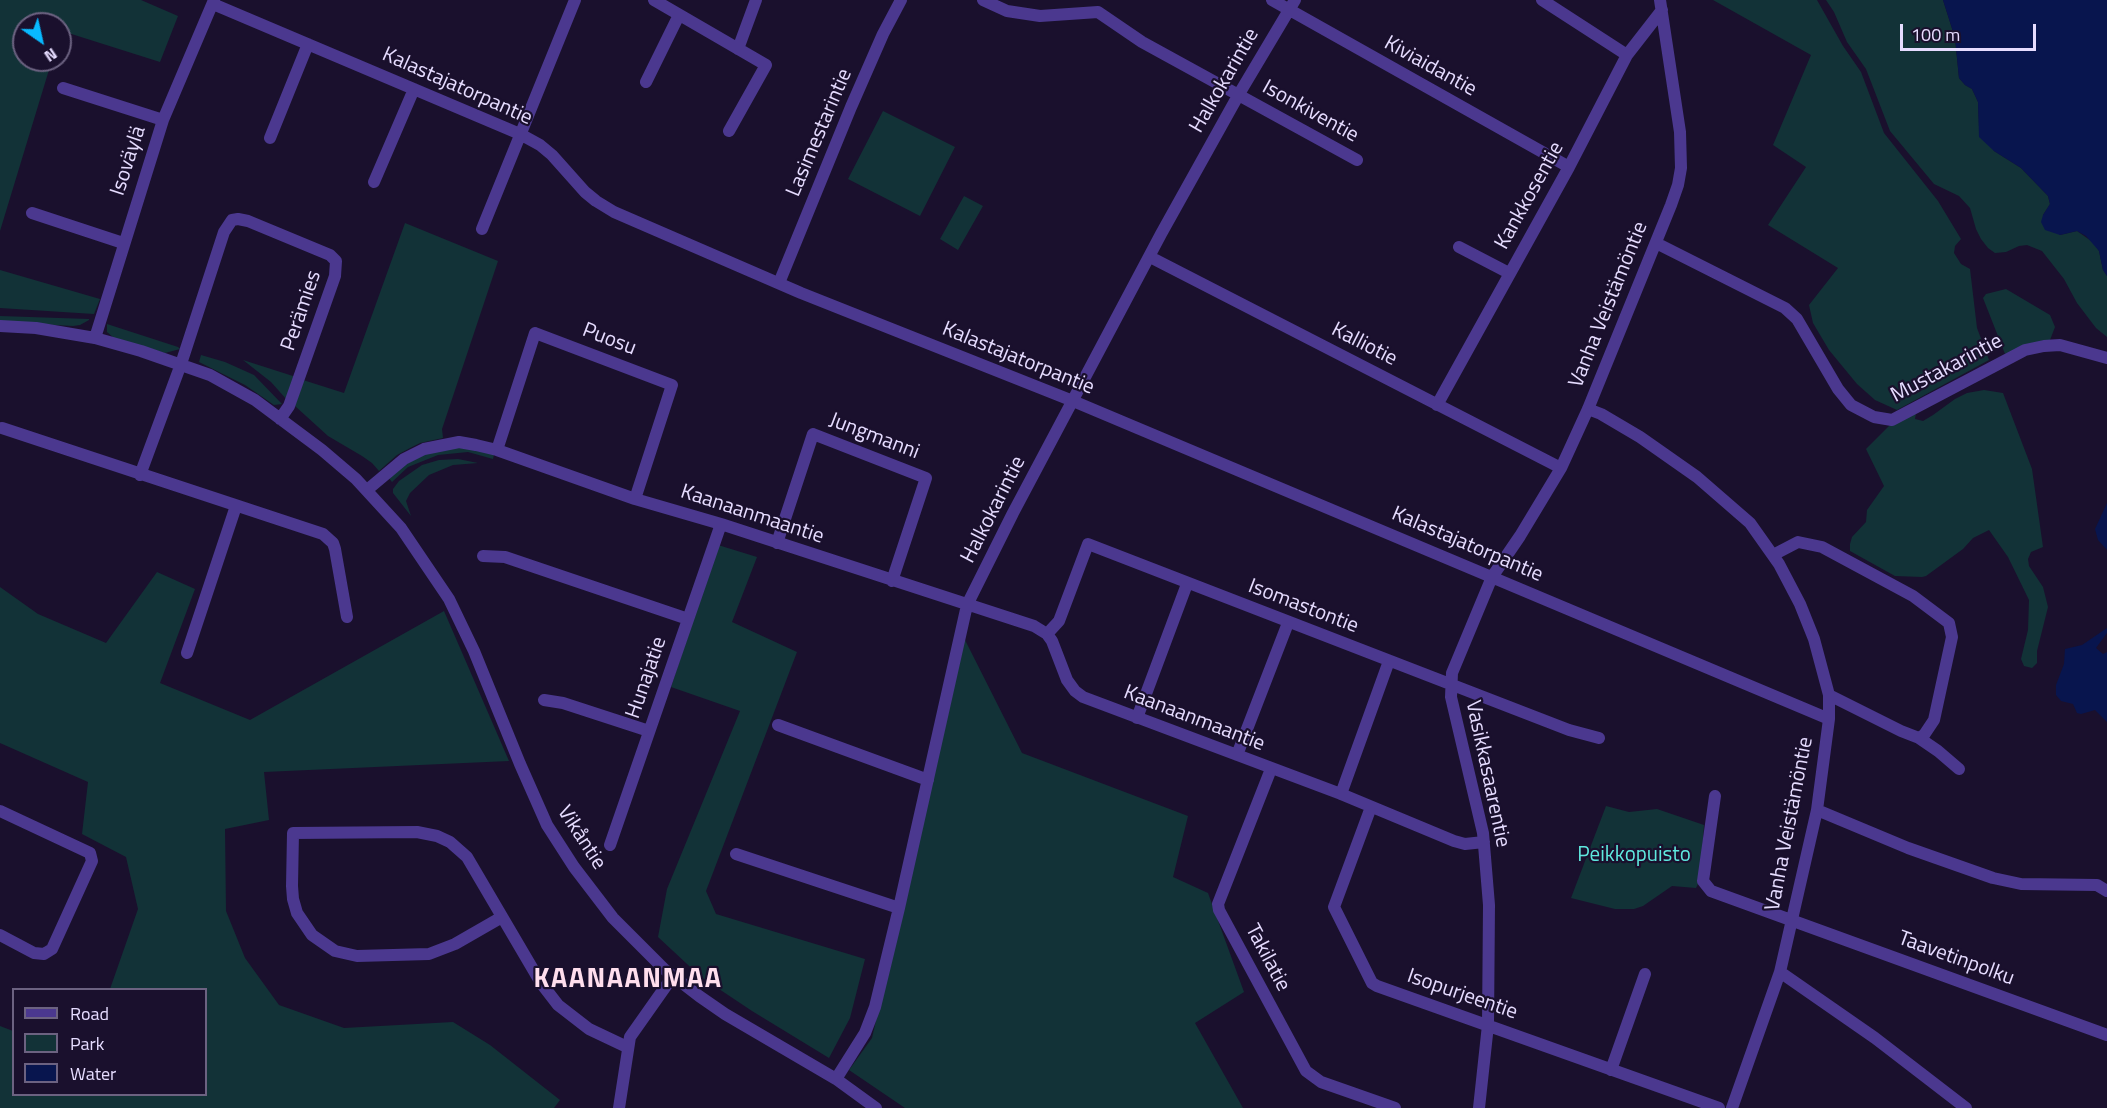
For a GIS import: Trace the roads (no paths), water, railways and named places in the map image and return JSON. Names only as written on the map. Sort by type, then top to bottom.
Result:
[{"type":"street","points":[[482,229],[575,0]]},
{"type":"street","points":[[654,0],[766,65],[729,131]]},
{"type":"street","points":[[738,48],[756,0]]},
{"type":"street","name":"Lasimestarintie","points":[[779,283],[851,107],[883,34],[901,0]]},
{"type":"street","name":"Isonkiventie","points":[[983,0],[1007,11],[1041,16],[1098,12],[1142,42],[1357,160]]},
{"type":"street","name":"Kiviaidantie","points":[[1272,0],[1292,5],[1569,167]]},
{"type":"street","points":[[1542,0],[1627,55]]},
{"type":"street","name":"Kalastajatorpantie","points":[[214,2],[520,134],[546,150],[585,192],[614,212],[779,283],[1072,401],[1829,719]]},
{"type":"street","name":"Isoväylä","points":[[95,338],[163,120],[214,2]]},
{"type":"street","name":"Halkokarintie","points":[[836,1079],[860,1042],[869,1022],[899,908],[967,605],[1072,401],[1150,257],[1239,94],[1292,5]]},
{"type":"street","name":"Kankkosentie","points":[[1437,405],[1569,167],[1627,55],[1661,5]]},
{"type":"street","name":"Vanha Veistämöntie","points":[[1661,5],[1680,132],[1681,168],[1671,205],[1588,409],[1640,437],[1696,477],[1750,523],[1773,555],[1800,604],[1814,639],[1829,695],[1829,719],[1817,810],[1792,921],[1780,972],[1732,1108]]},
{"type":"street","points":[[646,82],[679,15]]},
{"type":"street","points":[[270,138],[309,44]]},
{"type":"street","points":[[63,88],[163,120]]},
{"type":"street","points":[[374,182],[414,89]]},
{"type":"street","points":[[32,213],[123,243]]},
{"type":"street","name":"Perämies","points":[[181,364],[224,232],[232,220],[248,221],[330,255],[336,261],[335,276],[289,406],[280,419]]},
{"type":"street","name":"Mustakarintie","points":[[1656,243],[1785,308],[1797,320],[1851,405],[1874,417],[1892,420],[2025,350],[2060,345],[2107,358]]},
{"type":"street","points":[[1459,247],[1509,273]]},
{"type":"street","name":"Kalliotie","points":[[1150,257],[1561,468]]},
{"type":"street","points":[[0,326],[36,328],[95,338],[181,364],[232,386],[322,450],[367,490]]},
{"type":"street","name":"Puosu","points":[[497,450],[536,333],[672,385],[635,499]]},
{"type":"street","points":[[140,475],[181,364]]},
{"type":"street","name":"Vasikkasaarentie","points":[[1479,1108],[1488,1025],[1489,905],[1479,812],[1451,697],[1454,667],[1492,577],[1561,468],[1588,409]]},
{"type":"street","points":[[2,428],[327,537],[333,543],[338,559],[346,617]]},
{"type":"street","name":"Jungmanni","points":[[777,543],[813,434],[926,478],[892,581]]},
{"type":"street","name":"Kaanaanmaantie","points":[[367,490],[404,459],[424,448],[459,442],[497,450],[635,499],[721,524],[1034,626],[1047,634],[1052,641],[1067,680],[1083,697],[1341,794],[1454,841],[1465,844],[1484,842]]},
{"type":"street","name":"Vikåntie","points":[[367,490],[418,550],[453,607],[474,651],[535,800],[574,867],[613,918],[673,976],[725,1014],[836,1079],[876,1108]]},
{"type":"street","points":[[187,653],[236,506]]},
{"type":"street","name":"Hunajatie","points":[[610,845],[721,524]]},
{"type":"street","points":[[1773,555],[1798,542],[1822,548],[1913,596],[1949,623],[1952,637],[1934,720],[1924,735],[1919,738]]},
{"type":"street","name":"Isomastontie","points":[[1047,634],[1059,621],[1088,544],[1569,730],[1599,738]]},
{"type":"street","points":[[483,556],[505,557],[688,619]]},
{"type":"street","points":[[1137,718],[1187,584]]},
{"type":"street","points":[[1237,755],[1288,623]]},
{"type":"street","points":[[1341,794],[1389,661]]},
{"type":"street","points":[[1829,695],[1901,732],[1919,738],[1959,769]]},
{"type":"street","points":[[544,700],[563,703],[650,731]]},
{"type":"street","points":[[778,725],[928,780]]},
{"type":"street","name":"Takilatie","points":[[1271,769],[1218,904],[1219,910],[1306,1071],[1321,1082],[1395,1108]]},
{"type":"street","name":"Taavetinpolku","points":[[1715,796],[1703,881],[1711,891],[2107,1035]]},
{"type":"street","name":"Isopurjeentie","points":[[1371,807],[1334,907],[1370,979],[1377,986],[1719,1108]]},
{"type":"street","points":[[1817,810],[1908,848],[1993,878],[2021,884],[2097,885],[2107,891]]},
{"type":"street","points":[[0,812],[90,853],[92,857],[52,949],[44,954],[34,953],[0,935]]},
{"type":"street","points":[[502,916],[455,944],[429,954],[357,956],[335,951],[312,935],[297,913],[292,886],[293,833],[417,832],[437,836],[450,842],[467,857],[502,916],[541,983],[558,1005],[589,1029],[627,1047]]},
{"type":"street","points":[[736,854],[899,908]]},
{"type":"street","points":[[1780,972],[1875,1038],[1966,1108]]},
{"type":"street","points":[[1611,1070],[1645,974]]},
{"type":"street","points":[[619,1108],[627,1047],[635,1028],[673,976]]},
{"type":"water","points":[[1943,0],[2107,0],[2107,276],[2103,270],[2099,251],[2086,236],[2077,231],[2060,235],[2045,230],[2041,222],[2050,204],[2048,196],[2021,168],[1994,151],[1979,137],[1978,102],[1972,89],[1959,78],[1955,38]]},
{"type":"water","points":[[2107,503],[2107,550],[2098,540],[2095,529]]},
{"type":"water","points":[[2107,628],[2107,633],[2096,648],[2103,654],[2107,652],[2107,722],[2095,710],[2077,713],[2073,704],[2061,701],[2056,695],[2056,685],[2064,664],[2065,649],[2082,645]]},
{"type":"district","name":"KAANAANMAA","points":[[628,980]]},
{"type":"park label","name":"Peikkopuisto","points":[[1634,856]]}]
